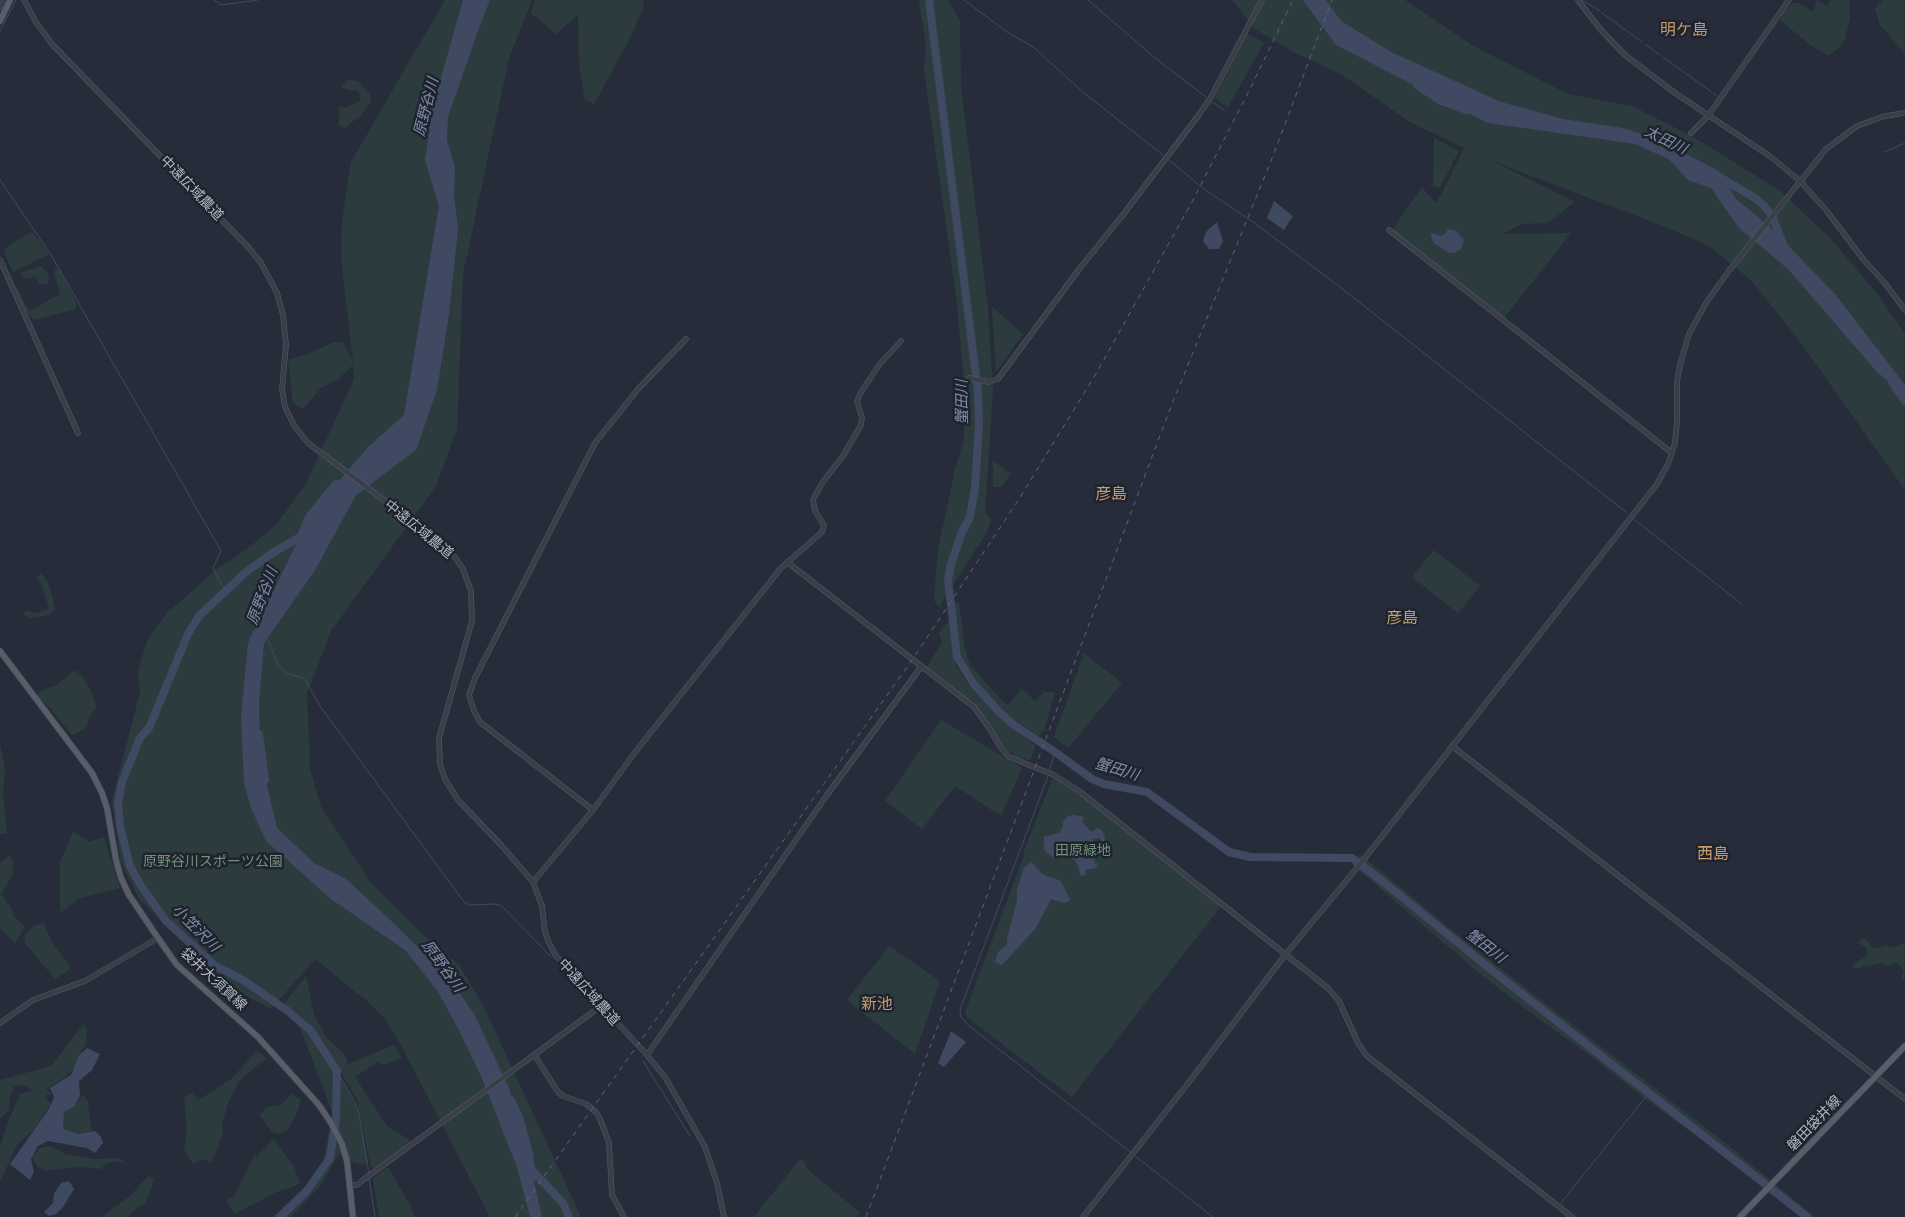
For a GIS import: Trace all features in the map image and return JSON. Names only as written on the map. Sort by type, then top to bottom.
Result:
[{"type":"main road","points":[[0,21],[10,0]]},
{"type":"main road","name":"袋井大須賀線","points":[[0,651],[92,773],[102,792],[107,808],[121,878],[158,938],[177,965],[194,982],[258,1037],[332,1123],[342,1144],[347,1161],[353,1217]]},
{"type":"main road","name":"磐田袋井線","points":[[1740,1217],[1905,1046]]},
{"type":"street","points":[[0,7],[5,0]]},
{"type":"street","name":"中遠広域農道","points":[[24,0],[36,22],[52,44],[250,249],[261,263],[277,292],[283,315],[286,345],[282,389],[285,407],[295,428],[308,443],[324,456],[444,546],[458,560],[466,576],[473,601],[472,621],[439,738],[439,755],[443,772],[458,800],[533,882],[540,898],[545,932],[551,948],[563,964],[665,1076],[700,1136],[714,1171],[724,1217]]},
{"type":"street","points":[[969,378],[989,382],[998,378],[1080,268],[1198,116],[1211,97],[1262,0]]},
{"type":"street","points":[[1578,0],[1616,48],[1708,116],[1771,157],[1800,181],[1826,210],[1905,310]]},
{"type":"street","points":[[1691,133],[1708,116],[1790,0]]},
{"type":"street","points":[[1083,1217],[1136,1152],[1285,955],[1365,858],[1657,484],[1672,453],[1677,421],[1677,382],[1686,342],[1695,320],[1733,267],[1826,149],[1857,126],[1885,116],[1905,113]]},
{"type":"street","points":[[1389,230],[1672,453]]},
{"type":"street","points":[[0,260],[78,433]]},
{"type":"street","points":[[593,810],[480,722],[469,695],[474,678],[595,443],[639,388],[686,339]]},
{"type":"street","points":[[533,882],[593,810],[636,751],[787,562],[824,530],[824,525],[815,511],[813,500],[822,483],[843,456],[861,425],[862,418],[858,401],[861,392],[879,366],[901,342]]},
{"type":"street","points":[[787,562],[974,707],[1009,757],[1054,776],[1079,791],[1334,995],[1344,1010],[1362,1050],[1374,1063],[1572,1217]]},
{"type":"street","points":[[647,1055],[827,795],[921,667]]},
{"type":"street","points":[[1452,746],[1905,1099]]},
{"type":"street","points":[[0,1023],[34,1000],[85,981],[158,938]]},
{"type":"street","points":[[350,1185],[357,1185],[601,1006]]},
{"type":"street","points":[[535,1056],[562,1096],[586,1104],[596,1112],[600,1119],[609,1143],[612,1195],[624,1217]]},
{"type":"green space","name":"原野谷川スポーツ公園","points":[[445,0],[532,0],[509,58],[463,274],[457,429],[436,486],[331,631],[307,693],[310,769],[321,807],[371,883],[424,936],[459,965],[483,1005],[581,1217],[490,1217],[401,1045],[385,1019],[367,1001],[315,959],[271,1009],[231,987],[140,900],[121,862],[112,800],[140,692],[138,671],[147,641],[167,613],[217,569],[247,549],[276,525],[306,484],[354,379],[353,365],[337,380],[321,388],[303,409],[293,403],[288,360],[308,354],[334,342],[343,342],[353,362],[341,257],[342,221],[351,162]]},
{"type":"green space","points":[[535,0],[644,0],[643,8],[630,38],[594,104],[585,100],[579,65],[578,15],[556,34],[531,13]]},
{"type":"green space","points":[[919,0],[948,0],[960,20],[961,86],[988,309],[993,390],[985,512],[991,520],[988,530],[939,607],[934,600],[938,550],[955,469],[964,440],[966,400],[956,295],[924,70],[926,45]]},
{"type":"green space","points":[[1232,0],[1405,0],[1473,46],[1568,94],[1632,106],[1693,137],[1779,190],[1831,239],[1874,290],[1905,333],[1905,490],[1801,343],[1752,281],[1708,245],[1492,161],[1575,202],[1548,223],[1522,224],[1502,234],[1571,233],[1504,318],[1392,230],[1422,187],[1436,204],[1464,148],[1410,122],[1341,74],[1295,53],[1255,29]]},
{"type":"green space","points":[[1817,0],[1827,6],[1830,0],[1849,0],[1850,17],[1845,39],[1842,45],[1828,56],[1808,43],[1780,20],[1783,12],[1793,3],[1799,3],[1813,12]]},
{"type":"green space","points":[[1883,0],[1905,0],[1905,54],[1880,25],[1875,8]]},
{"type":"green space","points":[[1247,34],[1264,43],[1228,107],[1215,98]]},
{"type":"green space","points":[[348,79],[359,82],[370,94],[371,102],[361,115],[345,128],[339,125],[339,105],[345,108],[361,101],[358,91],[341,87]]},
{"type":"green space","points":[[1434,138],[1459,151],[1440,188],[1433,186]]},
{"type":"green space","points":[[32,231],[49,254],[13,272],[3,250]]},
{"type":"green space","points":[[40,266],[47,272],[50,280],[47,284],[39,284],[35,276],[28,279],[23,278],[20,273]]},
{"type":"green space","points":[[55,269],[60,270],[77,305],[75,309],[34,320],[27,312],[15,289],[17,288],[29,311],[60,294],[54,273]]},
{"type":"green space","points":[[992,307],[1023,334],[996,372]]},
{"type":"green space","points":[[993,461],[1011,474],[1001,487],[993,487]]},
{"type":"green space","points":[[1434,550],[1480,586],[1458,613],[1412,577]]},
{"type":"green space","points":[[41,573],[49,584],[55,609],[49,615],[31,618],[22,614],[26,611],[35,613],[49,609],[42,585],[37,578]]},
{"type":"green space","points":[[955,601],[959,603],[965,649],[970,665],[1003,702],[1008,705],[1022,689],[1035,701],[1044,692],[1055,692],[1044,730],[1039,736],[1008,716],[974,681],[963,664],[959,653],[953,605]]},
{"type":"green space","points":[[949,621],[955,664],[967,683],[998,716],[1036,746],[1030,760],[1016,757],[996,740],[976,710],[925,670],[942,642],[939,632]]},
{"type":"green space","points":[[1084,653],[1122,683],[1068,748],[1054,737]]},
{"type":"green space","points":[[75,670],[83,677],[93,695],[96,708],[90,716],[85,729],[72,735],[51,709],[37,696],[42,690],[55,686]]},
{"type":"green space","points":[[941,720],[1022,768],[1001,816],[955,786],[922,829],[885,801]]},
{"type":"green space","points":[[0,744],[5,771],[3,793],[7,833],[0,834]]},
{"type":"green space","name":"田原緑地","points":[[1054,775],[1067,782],[1222,905],[1072,1097],[968,1018],[965,1012]]},
{"type":"green space","points":[[73,831],[89,842],[104,837],[120,888],[80,898],[60,913],[60,862]]},
{"type":"green space","points":[[1360,854],[1469,944],[1729,1146],[1815,1217],[1800,1217],[1750,1175],[1479,973],[1353,865]]},
{"type":"green space","points":[[9,856],[13,860],[13,874],[1,894],[15,914],[13,916],[25,926],[15,943],[0,928],[0,863]]},
{"type":"green space","points":[[44,924],[53,944],[69,964],[69,970],[55,979],[25,943],[25,935],[35,925]]},
{"type":"green space","points":[[1863,938],[1872,947],[1879,948],[1886,945],[1890,948],[1905,943],[1905,978],[1903,980],[1901,977],[1904,971],[1896,962],[1887,966],[1881,963],[1853,969],[1852,966],[1868,954],[1866,948],[1858,942]]},
{"type":"green space","points":[[889,946],[940,981],[915,1054],[847,1000]]},
{"type":"green space","points":[[306,976],[314,1015],[327,1038],[346,1056],[348,1064],[394,1045],[402,1058],[384,1065],[377,1062],[355,1077],[387,1126],[411,1141],[375,1168],[371,1168],[357,1099],[321,1041],[295,1011],[284,1004]]},
{"type":"green space","points":[[296,1017],[320,1046],[346,1086],[359,1113],[368,1163],[356,1164],[339,1154],[320,1186],[291,1217],[273,1217],[306,1185],[323,1161],[333,1114]]},
{"type":"green space","points":[[83,1025],[87,1030],[86,1044],[73,1070],[46,1089],[52,1094],[44,1096],[51,1104],[35,1128],[17,1145],[0,1182],[0,1148],[8,1122],[20,1094],[32,1090],[35,1092],[25,1085],[14,1086],[10,1097],[9,1111],[0,1118],[0,1080],[51,1066]]},
{"type":"green space","points":[[257,1051],[266,1058],[239,1081],[228,1103],[222,1124],[223,1133],[212,1162],[203,1159],[193,1164],[184,1151],[187,1128],[184,1097],[192,1093],[199,1100],[231,1079]]},
{"type":"green space","points":[[292,1094],[301,1100],[295,1118],[287,1130],[280,1134],[272,1132],[260,1115],[266,1107],[281,1105]]},
{"type":"green space","points":[[83,1095],[88,1102],[91,1131],[77,1134],[61,1129],[64,1112],[74,1107]]},
{"type":"green space","points":[[274,1139],[294,1167],[300,1183],[276,1192],[235,1214],[226,1200],[234,1196],[256,1152],[256,1157]]},
{"type":"green space","points":[[51,1146],[65,1154],[95,1159],[118,1158],[125,1162],[109,1162],[100,1169],[79,1167],[45,1171],[38,1167],[32,1158],[39,1148]]},
{"type":"green space","points":[[800,1159],[805,1162],[807,1169],[859,1212],[857,1217],[754,1217]]},
{"type":"green space","points":[[388,1167],[415,1217],[379,1217],[373,1178]]},
{"type":"green space","points":[[149,1175],[154,1180],[146,1202],[127,1217],[102,1217],[131,1195]]},
{"type":"water","points":[[463,0],[490,0],[448,117],[447,140],[455,168],[454,195],[458,229],[449,314],[437,390],[416,450],[356,495],[314,572],[264,643],[259,703],[260,756],[277,828],[314,863],[346,879],[386,916],[450,979],[474,1014],[509,1088],[542,1217],[530,1217],[517,1167],[481,1076],[437,990],[405,950],[331,899],[266,841],[251,808],[244,783],[241,717],[248,643],[303,530],[323,500],[367,448],[404,415],[439,206],[425,160],[433,106]]},
{"type":"water","points":[[1303,0],[1326,0],[1341,21],[1391,52],[1501,102],[1563,119],[1623,128],[1656,139],[1719,171],[1736,199],[1771,228],[1835,294],[1905,385],[1905,395],[1877,372],[1789,270],[1739,228],[1711,188],[1688,180],[1670,160],[1636,144],[1488,123],[1336,45]]},
{"type":"water","points":[[1274,201],[1293,216],[1284,230],[1267,218]]},
{"type":"water","points":[[1217,222],[1223,241],[1219,249],[1209,249],[1203,241],[1206,232]]},
{"type":"water","points":[[1447,229],[1456,231],[1464,240],[1461,249],[1454,253],[1449,253],[1434,243],[1430,233],[1442,236],[1447,232]]},
{"type":"water","points":[[1068,816],[1084,817],[1082,822],[1091,832],[1097,828],[1102,830],[1105,837],[1104,841],[1101,842],[1100,838],[1093,839],[1094,850],[1101,850],[1102,856],[1094,857],[1095,864],[1097,863],[1098,865],[1096,868],[1085,870],[1086,875],[1080,876],[1075,860],[1067,857],[1052,857],[1044,850],[1044,837],[1059,833],[1063,827],[1063,822]]},
{"type":"water","points":[[1031,862],[1042,874],[1061,881],[1070,900],[1066,903],[1051,899],[1036,928],[1002,965],[995,962],[998,952],[1007,945],[1017,900],[1017,889],[1024,868]]},
{"type":"water","points":[[951,1031],[966,1042],[944,1067],[938,1063]]},
{"type":"water","points":[[87,1048],[100,1054],[92,1070],[79,1081],[80,1096],[74,1107],[64,1112],[63,1129],[78,1134],[95,1131],[101,1137],[103,1143],[95,1153],[87,1148],[48,1141],[38,1146],[31,1159],[34,1172],[30,1180],[10,1164],[49,1109],[54,1097],[50,1088],[71,1075],[79,1055]]},
{"type":"water","points":[[69,1181],[74,1189],[63,1207],[56,1214],[49,1216],[44,1212],[53,1203],[54,1194],[61,1183]]},
{"type":"waterway","points":[[0,31],[16,0]]},
{"type":"waterway","points":[[214,0],[221,5],[258,0]]},
{"type":"waterway","name":"蟹田川","points":[[929,0],[978,392],[979,424],[975,488],[970,517],[962,532],[951,564],[948,580],[957,657],[973,683],[999,712],[1014,725],[1092,779],[1104,784],[1147,792],[1229,852],[1250,857],[1352,858],[1494,972],[1807,1217]]},
{"type":"waterway","points":[[964,0],[1007,32],[1033,47],[1084,93],[1163,155]]},
{"type":"waterway","points":[[1088,0],[1155,58],[1207,98]]},
{"type":"waterway","points":[[1582,0],[1600,11]]},
{"type":"waterway","points":[[1602,13],[1642,42]]},
{"type":"waterway","points":[[1645,44],[1660,55]]},
{"type":"waterway","points":[[1663,57],[1717,96]]},
{"type":"waterway","name":"太田川","points":[[1417,85],[1439,100],[1466,110]]},
{"type":"waterway","points":[[1211,101],[1224,110]]},
{"type":"waterway","points":[[1885,152],[1905,143]]},
{"type":"waterway","points":[[1169,160],[1204,189],[1253,222],[1340,287],[1627,513]]},
{"type":"waterway","name":"太田川","points":[[1716,175],[1755,198],[1764,206],[1772,216],[1784,246]]},
{"type":"waterway","points":[[0,180],[51,255],[221,551],[213,568],[225,591]]},
{"type":"waterway","name":"太田川","points":[[1892,382],[1905,401]]},
{"type":"waterway","name":"原野谷川","points":[[300,538],[309,517],[336,484]]},
{"type":"waterway","points":[[1635,520],[1743,605]]},
{"type":"waterway","name":"小笠沢川","points":[[280,1217],[306,1192],[330,1158],[336,1119],[337,1071],[311,1031],[288,1011],[243,980],[214,965],[166,921],[141,886],[130,866],[120,826],[118,803],[122,782],[140,738],[149,728],[188,634],[199,616],[246,572],[274,552],[300,537]]},
{"type":"waterway","points":[[267,637],[278,665],[288,674],[304,678],[320,706],[464,902],[470,905],[495,904],[502,906],[551,957]]},
{"type":"waterway","name":"原野谷川","points":[[259,734],[265,780]]},
{"type":"waterway","points":[[1049,772],[1055,752]]},
{"type":"waterway","points":[[1048,776],[961,1007],[961,1017],[968,1025],[1213,1217]]},
{"type":"waterway","points":[[643,1061],[690,1136]]},
{"type":"waterway","points":[[337,1071],[355,1102],[359,1113],[369,1174]]},
{"type":"waterway","points":[[1561,1203],[1649,1093]]},
{"type":"waterway","name":"原野谷川","points":[[511,1100],[520,1120],[529,1154],[532,1178]]},
{"type":"waterway","name":"原野谷川","points":[[531,1169],[563,1203],[569,1217]]},
{"type":"waterway","points":[[369,1178],[375,1217]]},
{"type":"railway","points":[[515,1217],[910,663],[1019,499],[1097,372],[1193,200],[1293,0]]},
{"type":"railway","points":[[866,1217],[1170,409],[1271,161],[1332,0]]},
{"type":"district","name":"明ケ島","points":[[1684,30]]},
{"type":"district","name":"彦島","points":[[1111,494]]},
{"type":"district","name":"彦島","points":[[1402,618]]},
{"type":"district","name":"西島","points":[[1713,854]]},
{"type":"district","name":"新池","points":[[877,1004]]}]
